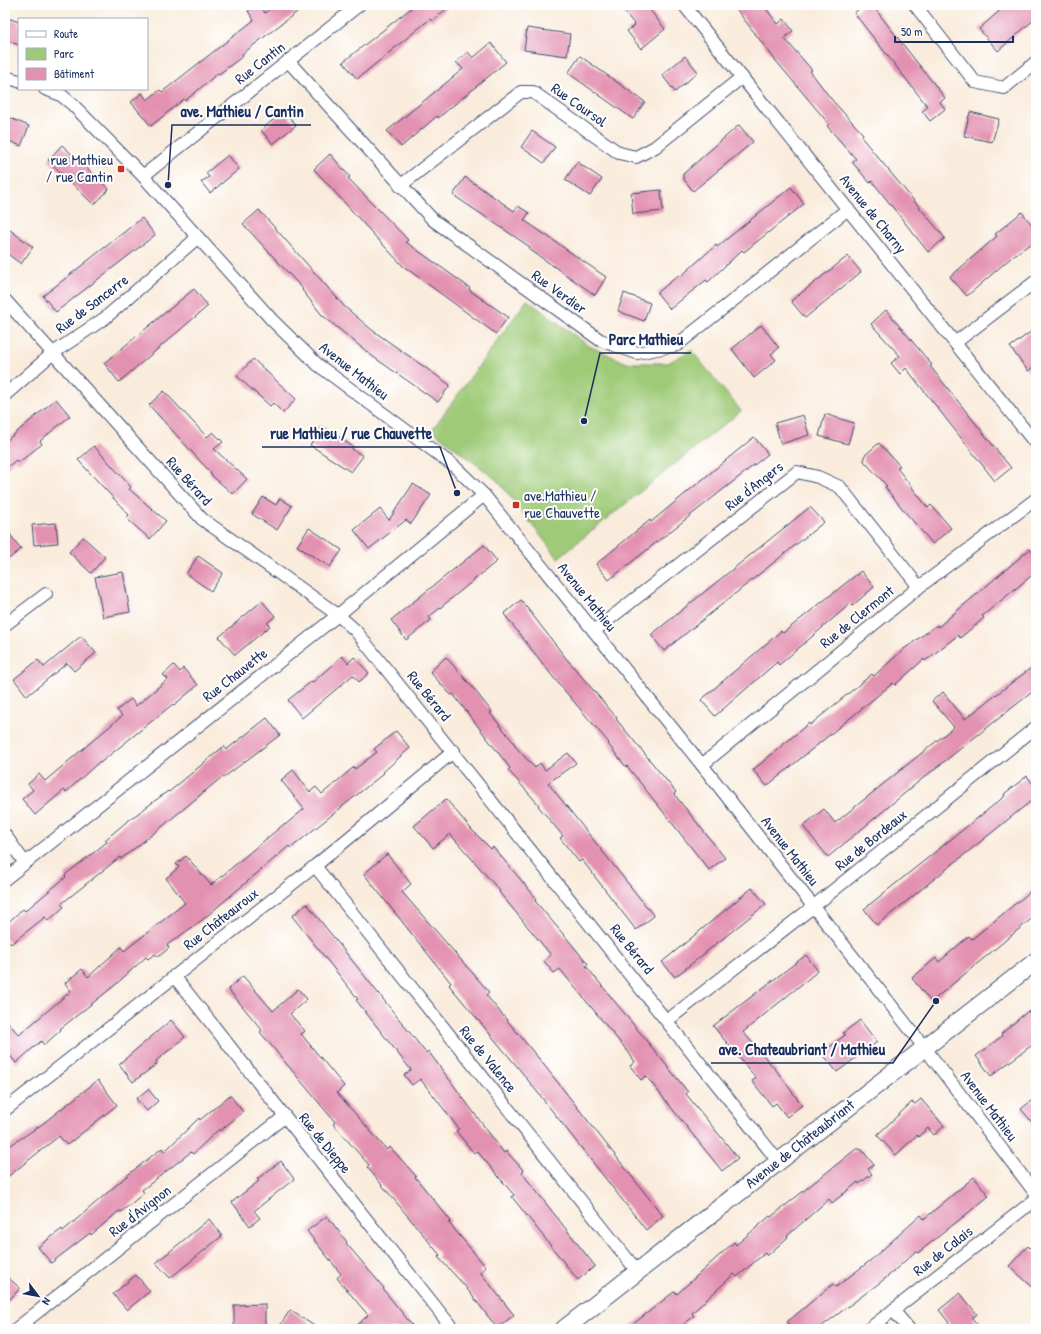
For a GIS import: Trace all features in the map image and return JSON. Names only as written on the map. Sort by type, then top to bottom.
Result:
[{"type":"street","name":"Rue Cantin","points":[[143,176],[359,5]]},
{"type":"street","name":"Avenue de Charny","points":[[684,5],[956,342],[1036,444]]},
{"type":"street","points":[[915,5],[976,82],[1004,88],[1036,62]]},
{"type":"street","name":"Rue Verdier","points":[[288,61],[400,186],[433,220],[600,340],[637,353],[677,345],[848,209]]},
{"type":"street","points":[[5,77],[18,81]]},
{"type":"street","name":"Rue Coursol","points":[[400,186],[520,92],[533,92],[619,153],[636,158],[654,147],[742,77]]},
{"type":"street","name":"Avenue Mathieu","points":[[49,90],[62,95],[72,104],[143,176],[272,320],[318,365],[454,466],[484,495],[814,906],[1036,1194]]},
{"type":"street","name":"Rue de Sancerre","points":[[5,395],[53,353],[104,318],[197,238]]},
{"type":"street","points":[[956,342],[1036,281]]},
{"type":"street","name":"Rue Bérard","points":[[5,300],[202,519],[338,614],[355,630],[454,751],[778,1161]]},
{"type":"street","name":"Rue d'Angers","points":[[594,632],[797,472],[818,477],[840,487],[918,588]]},
{"type":"street","name":"Rue Chauvette","points":[[5,878],[338,614],[484,495]]},
{"type":"street","name":"Rue de Clermont","points":[[702,765],[918,588],[1036,499]]},
{"type":"street","points":[[5,625],[46,594]]},
{"type":"street","name":"Rue de Bordeaux","points":[[668,1020],[814,906],[1036,728]]},
{"type":"street","name":"Rue Châteauroux","points":[[5,1110],[315,866],[454,751]]},
{"type":"street","points":[[5,835],[25,863]]},
{"type":"street","name":"Rue de Valence","points":[[315,866],[637,1271]]},
{"type":"street","name":"Avenue de Châteaubriant","points":[[564,1329],[1036,961]]},
{"type":"street","name":"Rue de Dieppe","points":[[174,976],[453,1329]]},
{"type":"street","name":"Rue d'Avignon","points":[[16,1329],[284,1117]]},
{"type":"street","name":"Rue de Calais","points":[[869,1329],[1036,1199]]},
{"type":"street","points":[[893,1310],[908,1329]]},
{"type":"green space","points":[[527,300],[589,346],[627,363],[668,363],[691,350],[741,411],[558,558],[498,481],[432,430]]},
{"type":"building","points":[[256,5],[259,5],[265,13],[274,5],[306,5],[242,54],[243,56],[219,74],[218,73],[185,101],[184,99],[151,126],[131,102],[142,93],[147,100],[160,90],[162,92],[254,20],[248,11]]},
{"type":"building","points":[[415,5],[451,5],[432,21],[430,19],[357,79],[343,62]]},
{"type":"building","points":[[619,5],[646,5],[665,29],[641,49],[627,31],[635,25]]},
{"type":"building","points":[[733,5],[763,5],[778,24],[784,19],[793,31],[784,38],[812,70],[810,71],[832,100],[863,134],[861,137],[945,238],[928,252],[872,181],[870,183],[852,162],[856,159],[827,126],[829,124],[776,61]]},
{"type":"building","points":[[864,5],[872,5],[945,98],[940,102],[945,109],[930,121],[922,111],[928,107],[854,13]]},
{"type":"building","points":[[1006,5],[1036,5],[1036,18],[998,51],[979,29]]},
{"type":"building","points":[[5,17],[18,22],[18,45],[5,40]]},
{"type":"building","points":[[527,28],[570,34],[567,56],[524,50]]},
{"type":"building","points":[[491,43],[506,62],[438,118],[437,116],[401,147],[387,131],[463,69],[456,62],[468,52],[473,58]]},
{"type":"building","points":[[580,56],[645,102],[633,119],[568,73]]},
{"type":"building","points":[[685,56],[698,72],[675,92],[662,75]]},
{"type":"building","points":[[284,111],[296,125],[273,144],[261,130]]},
{"type":"building","points":[[970,112],[999,119],[992,142],[964,136]]},
{"type":"building","points":[[5,116],[29,126],[21,146],[5,139]]},
{"type":"building","points":[[739,125],[753,142],[693,191],[683,178],[683,174]]},
{"type":"building","points":[[532,131],[555,147],[544,163],[521,147]]},
{"type":"building","points":[[62,145],[109,189],[94,205],[48,160]]},
{"type":"building","points":[[330,154],[350,177],[348,178],[408,240],[406,242],[470,288],[469,290],[508,317],[496,334],[403,266],[372,233],[314,169]]},
{"type":"building","points":[[228,155],[239,169],[210,193],[201,182],[209,177],[206,173]]},
{"type":"building","points":[[577,162],[602,179],[590,196],[565,180]]},
{"type":"building","points":[[465,177],[514,211],[518,206],[529,213],[524,220],[606,277],[595,295],[529,249],[530,247],[453,195]]},
{"type":"building","points":[[791,187],[804,204],[744,252],[742,250],[708,282],[706,280],[670,309],[657,293],[679,275],[680,277],[716,245],[717,247]]},
{"type":"building","points":[[661,190],[663,211],[633,214],[631,193]]},
{"type":"building","points":[[259,210],[345,307],[372,330],[450,385],[438,402],[372,356],[322,315],[302,290],[303,289],[243,224]]},
{"type":"building","points":[[1022,212],[1036,230],[1036,240],[1013,256],[967,296],[950,277],[997,236],[995,234]]},
{"type":"building","points":[[142,218],[155,235],[56,312],[43,296]]},
{"type":"building","points":[[10,230],[33,247],[21,264],[5,252],[5,237]]},
{"type":"building","points":[[848,256],[861,272],[805,318],[791,301]]},
{"type":"building","points":[[194,289],[208,306],[119,382],[104,363]]},
{"type":"building","points":[[624,293],[650,303],[644,321],[618,311]]},
{"type":"building","points":[[886,310],[932,365],[930,366],[1011,468],[995,481],[906,368],[900,374],[891,363],[900,356],[871,324]]},
{"type":"building","points":[[761,325],[779,348],[771,354],[776,360],[754,378],[732,349]]},
{"type":"building","points":[[1036,328],[1036,365],[1028,371],[1010,347]]},
{"type":"building","points":[[253,359],[296,399],[283,413],[273,403],[270,406],[237,376]]},
{"type":"building","points":[[164,391],[207,437],[213,432],[223,442],[214,449],[247,479],[233,494],[210,474],[211,473],[149,405]]},
{"type":"building","points":[[56,399],[70,416],[40,441],[42,444],[18,463],[16,460],[5,469],[5,442]]},
{"type":"building","points":[[825,414],[854,423],[848,444],[819,436]]},
{"type":"building","points":[[803,415],[809,435],[781,444],[775,423]]},
{"type":"building","points":[[322,426],[353,447],[352,449],[363,456],[351,472],[310,445]]},
{"type":"building","points":[[754,437],[768,454],[609,580],[596,564],[650,520],[651,522]]},
{"type":"building","points":[[879,443],[900,466],[897,468],[928,508],[931,505],[951,528],[933,544],[885,487],[887,486],[864,461],[864,456]]},
{"type":"building","points":[[94,446],[131,487],[129,489],[166,521],[150,539],[126,518],[129,515],[78,460]]},
{"type":"building","points":[[413,484],[431,495],[411,524],[406,520],[369,549],[354,530],[380,509],[389,520]]},
{"type":"building","points":[[263,497],[276,505],[280,498],[292,506],[277,530],[252,514]]},
{"type":"building","points":[[810,507],[824,522],[664,651],[651,635]]},
{"type":"building","points":[[56,523],[58,543],[34,545],[32,525]]},
{"type":"building","points":[[5,528],[21,549],[5,562]]},
{"type":"building","points":[[309,528],[342,550],[330,567],[297,546]]},
{"type":"building","points":[[83,537],[105,557],[91,573],[69,552]]},
{"type":"building","points":[[484,545],[497,561],[429,617],[431,620],[406,640],[391,620]]},
{"type":"building","points":[[1030,549],[1036,556],[1036,572],[982,616],[984,618],[960,638],[958,635],[925,661],[924,659],[895,685],[893,683],[767,786],[753,770],[809,723],[810,725],[872,674],[874,676],[904,649],[937,625],[938,627]]},
{"type":"building","points":[[198,556],[223,573],[211,591],[186,574]]},
{"type":"building","points":[[861,571],[874,587],[852,606],[850,604],[779,665],[777,662],[715,716],[701,700],[781,631],[783,633]]},
{"type":"building","points":[[123,572],[130,612],[103,617],[95,577]]},
{"type":"building","points":[[521,600],[565,657],[617,718],[616,719],[676,792],[674,794],[725,858],[709,870],[627,766],[626,767],[608,744],[609,743],[553,677],[504,614]]},
{"type":"building","points":[[262,601],[275,616],[267,623],[270,626],[235,655],[219,637]]},
{"type":"building","points":[[81,636],[96,653],[74,671],[67,663],[27,696],[14,679],[38,660],[44,667]]},
{"type":"building","points":[[342,656],[348,663],[354,657],[369,673],[359,682],[353,675],[302,718],[288,700],[312,681],[313,682]]},
{"type":"building","points":[[446,657],[492,712],[490,713],[515,744],[514,745],[535,768],[540,763],[545,770],[568,753],[576,763],[548,783],[654,916],[636,930],[582,860],[579,862],[560,838],[563,836],[538,806],[539,805],[508,770],[510,768],[453,694],[451,695],[430,672]]},
{"type":"building","points":[[1036,664],[1036,689],[917,783],[828,857],[803,826],[824,809],[835,823],[954,727],[932,701],[943,692],[965,719]]},
{"type":"building","points":[[174,665],[180,672],[183,668],[198,685],[100,763],[99,762],[66,792],[64,790],[35,815],[22,799],[33,790],[28,784],[39,774],[45,781],[122,716],[117,710],[131,699],[136,706],[168,679],[163,675]]},
{"type":"building","points":[[267,718],[280,735],[223,778],[222,777],[158,830],[121,859],[120,857],[61,904],[64,907],[48,921],[45,917],[11,944],[5,937],[5,925],[23,909],[25,911],[66,877],[65,875],[107,842],[105,840],[125,823],[168,791],[169,792],[224,746],[226,750]]},
{"type":"building","points":[[396,731],[410,748],[383,772],[384,773],[291,848],[289,846],[201,921],[167,945],[169,948],[158,957],[155,954],[148,959],[146,957],[114,986],[60,1029],[61,1030],[44,1045],[41,1041],[16,1063],[5,1049],[5,1019],[19,1035],[71,991],[65,983],[82,969],[88,977],[121,947],[124,951],[185,903],[166,878],[179,867],[176,864],[186,856],[211,885],[304,809],[281,780],[293,770],[310,792],[316,787],[322,794],[354,767],[355,769],[377,752],[374,749]]},
{"type":"building","points":[[1027,776],[1036,788],[1036,797],[877,925],[864,909],[1005,796],[1004,794]]},
{"type":"building","points":[[446,799],[472,830],[491,849],[493,847],[537,899],[535,901],[588,964],[586,966],[688,1092],[686,1094],[738,1158],[722,1171],[646,1076],[641,1080],[630,1066],[635,1062],[629,1053],[560,969],[554,973],[544,961],[551,955],[499,892],[500,891],[450,834],[433,848],[414,826]]},
{"type":"building","points":[[387,854],[411,884],[402,892],[489,992],[486,995],[540,1060],[663,1216],[646,1230],[520,1070],[449,985],[451,983],[364,874]]},
{"type":"building","points":[[1036,887],[1036,915],[931,1002],[912,978],[936,958],[939,962],[969,936],[972,939]]},
{"type":"building","points":[[752,888],[766,904],[675,977],[662,962]]},
{"type":"building","points":[[307,904],[426,1053],[428,1051],[504,1153],[506,1151],[524,1171],[522,1173],[595,1266],[578,1280],[512,1197],[514,1195],[477,1151],[474,1153],[456,1131],[459,1129],[420,1079],[412,1085],[404,1075],[411,1070],[356,1000],[358,999],[292,916]]},
{"type":"building","points":[[806,955],[818,971],[743,1032],[776,1070],[802,1105],[787,1117],[776,1103],[772,1106],[752,1081],[756,1078],[713,1026]]},
{"type":"building","points":[[243,976],[273,1011],[298,989],[307,999],[290,1014],[305,1031],[301,1034],[344,1086],[337,1093],[387,1150],[390,1147],[416,1176],[415,1177],[451,1221],[449,1223],[486,1267],[480,1272],[514,1315],[497,1328],[464,1285],[438,1257],[440,1255],[367,1167],[369,1165],[333,1124],[335,1122],[260,1032],[262,1030],[228,989]]},
{"type":"building","points":[[1028,1011],[1036,1020],[1036,1042],[991,1076],[976,1056],[1002,1036],[1001,1034]]},
{"type":"building","points":[[171,1020],[185,1037],[156,1061],[157,1064],[133,1082],[119,1064]]},
{"type":"building","points":[[860,1020],[877,1042],[837,1072],[822,1053],[845,1035],[843,1033]]},
{"type":"building","points":[[98,1080],[117,1105],[67,1145],[59,1136],[5,1179],[5,1149],[41,1125]]},
{"type":"building","points":[[148,1089],[158,1101],[147,1111],[136,1099]]},
{"type":"building","points":[[230,1095],[243,1112],[220,1131],[219,1129],[193,1154],[191,1152],[142,1190],[144,1193],[121,1212],[119,1211],[91,1235],[90,1233],[51,1263],[38,1247],[62,1229],[63,1231],[129,1174],[162,1148],[164,1152],[199,1118],[200,1120]]},
{"type":"building","points":[[1036,1097],[1036,1127],[1021,1109]]},
{"type":"building","points":[[921,1099],[944,1126],[934,1135],[928,1128],[918,1137],[917,1135],[896,1155],[877,1135],[912,1102],[915,1104]]},
{"type":"building","points":[[856,1149],[861,1149],[874,1165],[868,1169],[872,1174],[859,1184],[858,1182],[832,1203],[829,1199],[767,1256],[765,1253],[737,1277],[734,1274],[692,1313],[694,1316],[678,1329],[627,1329],[675,1291],[677,1294],[734,1242],[736,1245],[770,1216],[771,1217]]},
{"type":"building","points":[[281,1161],[294,1179],[254,1211],[260,1218],[250,1226],[232,1202],[259,1181],[257,1179]]},
{"type":"building","points":[[974,1177],[989,1196],[918,1253],[916,1251],[886,1278],[818,1329],[793,1329],[787,1322],[833,1284],[836,1287],[871,1260],[921,1215],[924,1219]]},
{"type":"building","points":[[327,1216],[347,1242],[346,1243],[384,1288],[383,1289],[415,1329],[353,1329],[368,1315],[337,1278],[341,1274],[307,1231]]},
{"type":"building","points":[[209,1219],[222,1236],[170,1278],[156,1263]]},
{"type":"building","points":[[1028,1246],[1036,1254],[1036,1290],[1009,1266]]},
{"type":"building","points":[[5,1275],[20,1288],[5,1305]]},
{"type":"building","points":[[136,1275],[150,1291],[127,1310],[113,1294]]},
{"type":"building","points":[[960,1293],[977,1314],[972,1318],[981,1329],[954,1329],[939,1310]]},
{"type":"building","points":[[265,1304],[265,1328],[234,1329],[234,1305]]},
{"type":"building","points":[[290,1310],[319,1329],[278,1329]]},
{"type":"place","name":"rue Mathieu / rue Cantin","points":[[121,169]]},
{"type":"place","name":"ave. Mathieu / Cantin","points":[[168,185]]},
{"type":"place","name":"Parc Mathieu","points":[[584,421]]},
{"type":"place","name":"rue Mathieu / rue Chauvette","points":[[457,493]]},
{"type":"place","name":"ave.Mathieu / rue Chauvette","points":[[516,505]]},
{"type":"place","name":"ave. Chateaubriant / Mathieu","points":[[936,1001]]}]
